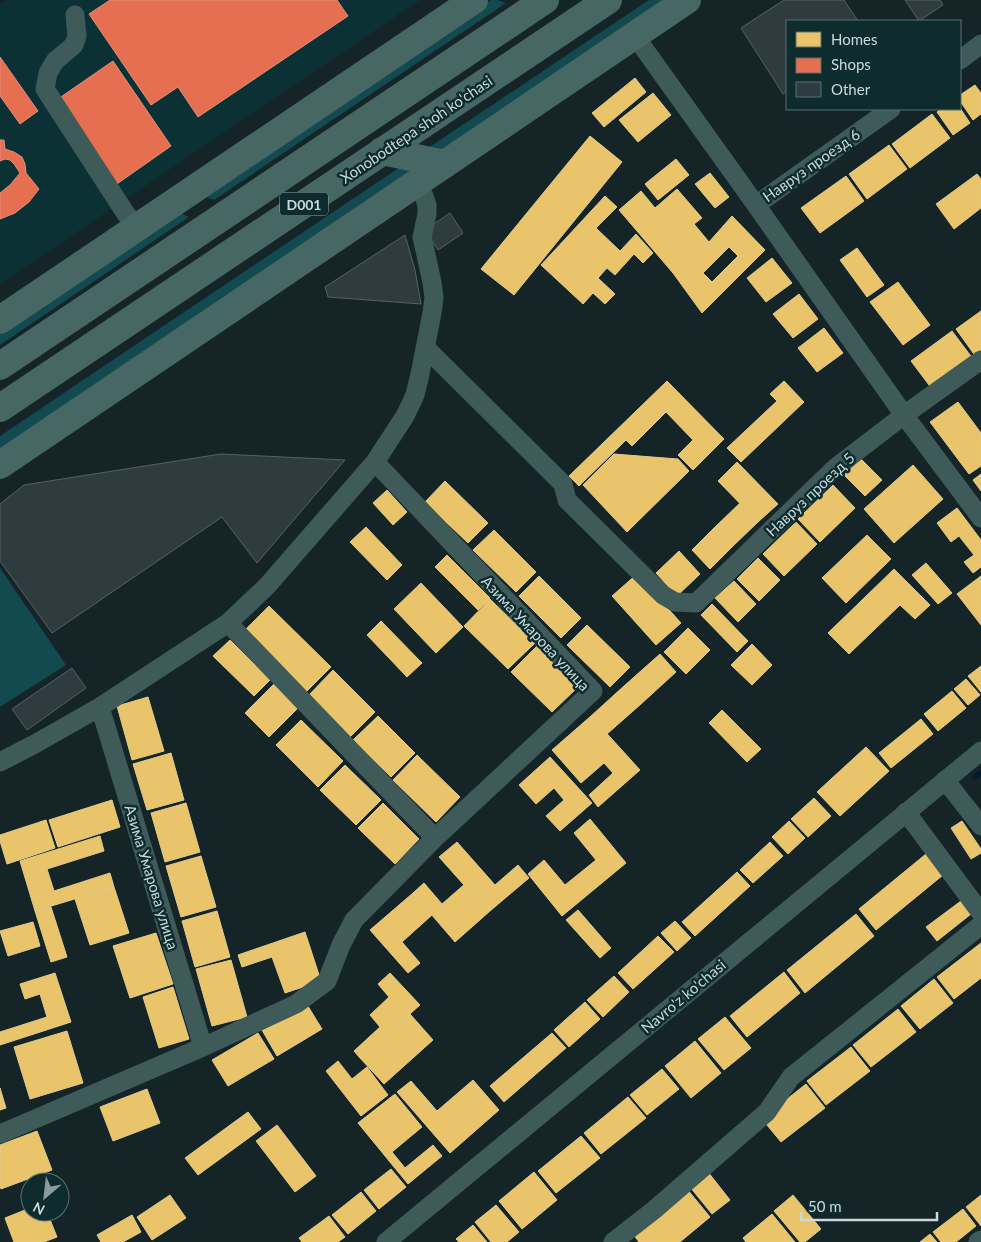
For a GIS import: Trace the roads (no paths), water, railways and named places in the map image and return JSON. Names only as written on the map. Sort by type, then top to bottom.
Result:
[{"type":"highway","points":[[0,320],[474,0]]},
{"type":"highway","name":"D001","points":[[0,366],[545,0]]},
{"type":"highway","name":"Xonobodtepa shoh ko'chasi","points":[[0,408],[608,0]]},
{"type":"highway","points":[[0,465],[687,0]]},
{"type":"highway","points":[[382,151],[445,164]]},
{"type":"highway","points":[[168,206],[235,208]]},
{"type":"street","points":[[75,15],[77,36],[74,45],[55,61],[48,73],[45,89],[126,214],[137,227]]},
{"type":"street","points":[[635,36],[904,415],[981,518]]},
{"type":"street","points":[[961,59],[981,44]]},
{"type":"street","name":"Навруз проезд 6","points":[[756,205],[890,110]]},
{"type":"street","points":[[0,762],[33,746],[100,707],[228,623],[273,579],[375,462],[405,416],[415,395],[432,313],[434,298],[432,282],[422,236],[427,205],[424,196],[416,184]]},
{"type":"street","name":"Навруз проезд 5","points":[[425,348],[563,484],[567,500],[663,596],[676,602],[696,603],[835,468],[904,415],[981,360]]},
{"type":"street","name":"Азима Умарова улица","points":[[0,1134],[204,1047],[296,1004],[327,981],[341,945],[354,920],[435,838],[593,691],[375,462]]},
{"type":"street","points":[[228,623],[435,838]]},
{"type":"street","name":"Азима Умарова улица","points":[[100,707],[204,1047]]},
{"type":"street","name":"Navro'z ko'chasi","points":[[386,1242],[981,751]]},
{"type":"street","points":[[946,780],[981,826]]},
{"type":"street","points":[[906,812],[981,913]]},
{"type":"street","points":[[613,1242],[654,1210],[767,1112],[791,1077],[981,925]]},
{"type":"waterway","points":[[975,777],[981,772]]}]
